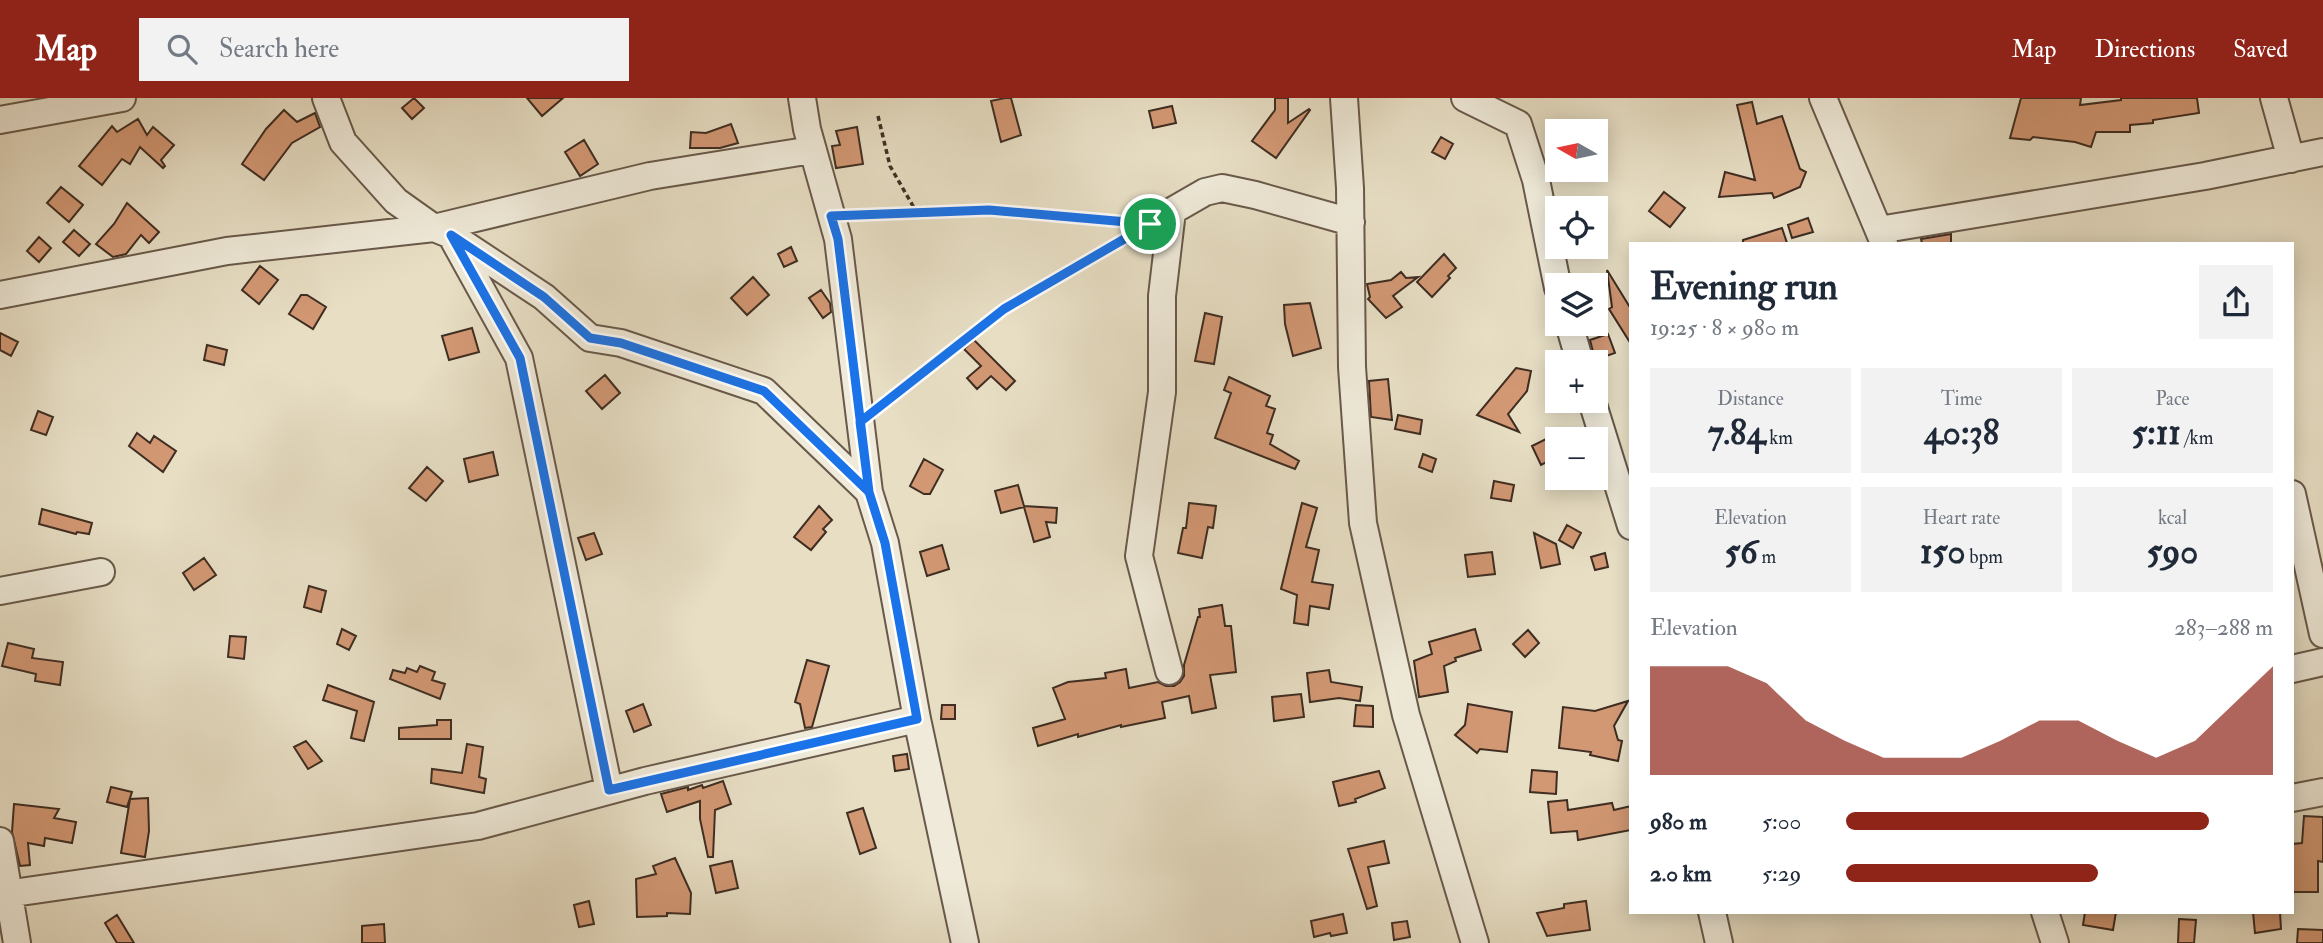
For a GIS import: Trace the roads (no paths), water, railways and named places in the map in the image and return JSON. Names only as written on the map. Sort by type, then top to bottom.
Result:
[{"type":"street","points":[[0,120],[122,98]]},
{"type":"street","points":[[326,98],[343,142],[397,201],[544,297],[590,338],[621,343],[764,391],[869,492]]},
{"type":"street","points":[[802,98],[813,150],[838,239],[869,492],[885,543],[917,719],[965,943]]},
{"type":"street","points":[[1344,98],[1351,222],[1352,366],[1363,523],[1406,715],[1475,943]]},
{"type":"street","points":[[1465,98],[1518,124],[1536,180],[1555,273]]},
{"type":"street","points":[[1823,98],[1882,236],[2323,152]]},
{"type":"street","points":[[2274,98],[2291,159]]},
{"type":"street","points":[[0,295],[227,251],[442,232],[650,176],[813,150]]},
{"type":"street","points":[[1169,671],[1139,556],[1162,392],[1162,296],[1172,211],[1205,192],[1222,188],[1351,222]]},
{"type":"street","points":[[442,232],[520,358],[609,790]]},
{"type":"street","points":[[1596,413],[1629,520]]},
{"type":"street","points":[[2294,501],[2306,544],[2323,634]]},
{"type":"street","points":[[0,591],[101,572]]},
{"type":"street","points":[[2294,669],[2323,662]]},
{"type":"street","points":[[4,895],[478,826],[609,790],[917,719]]},
{"type":"street","points":[[2294,798],[2323,792]]},
{"type":"street","points":[[0,841],[4,895],[17,943]]},
{"type":"street","points":[[1712,914],[1719,943]]},
{"type":"street","points":[[2046,914],[2056,943]]}]
